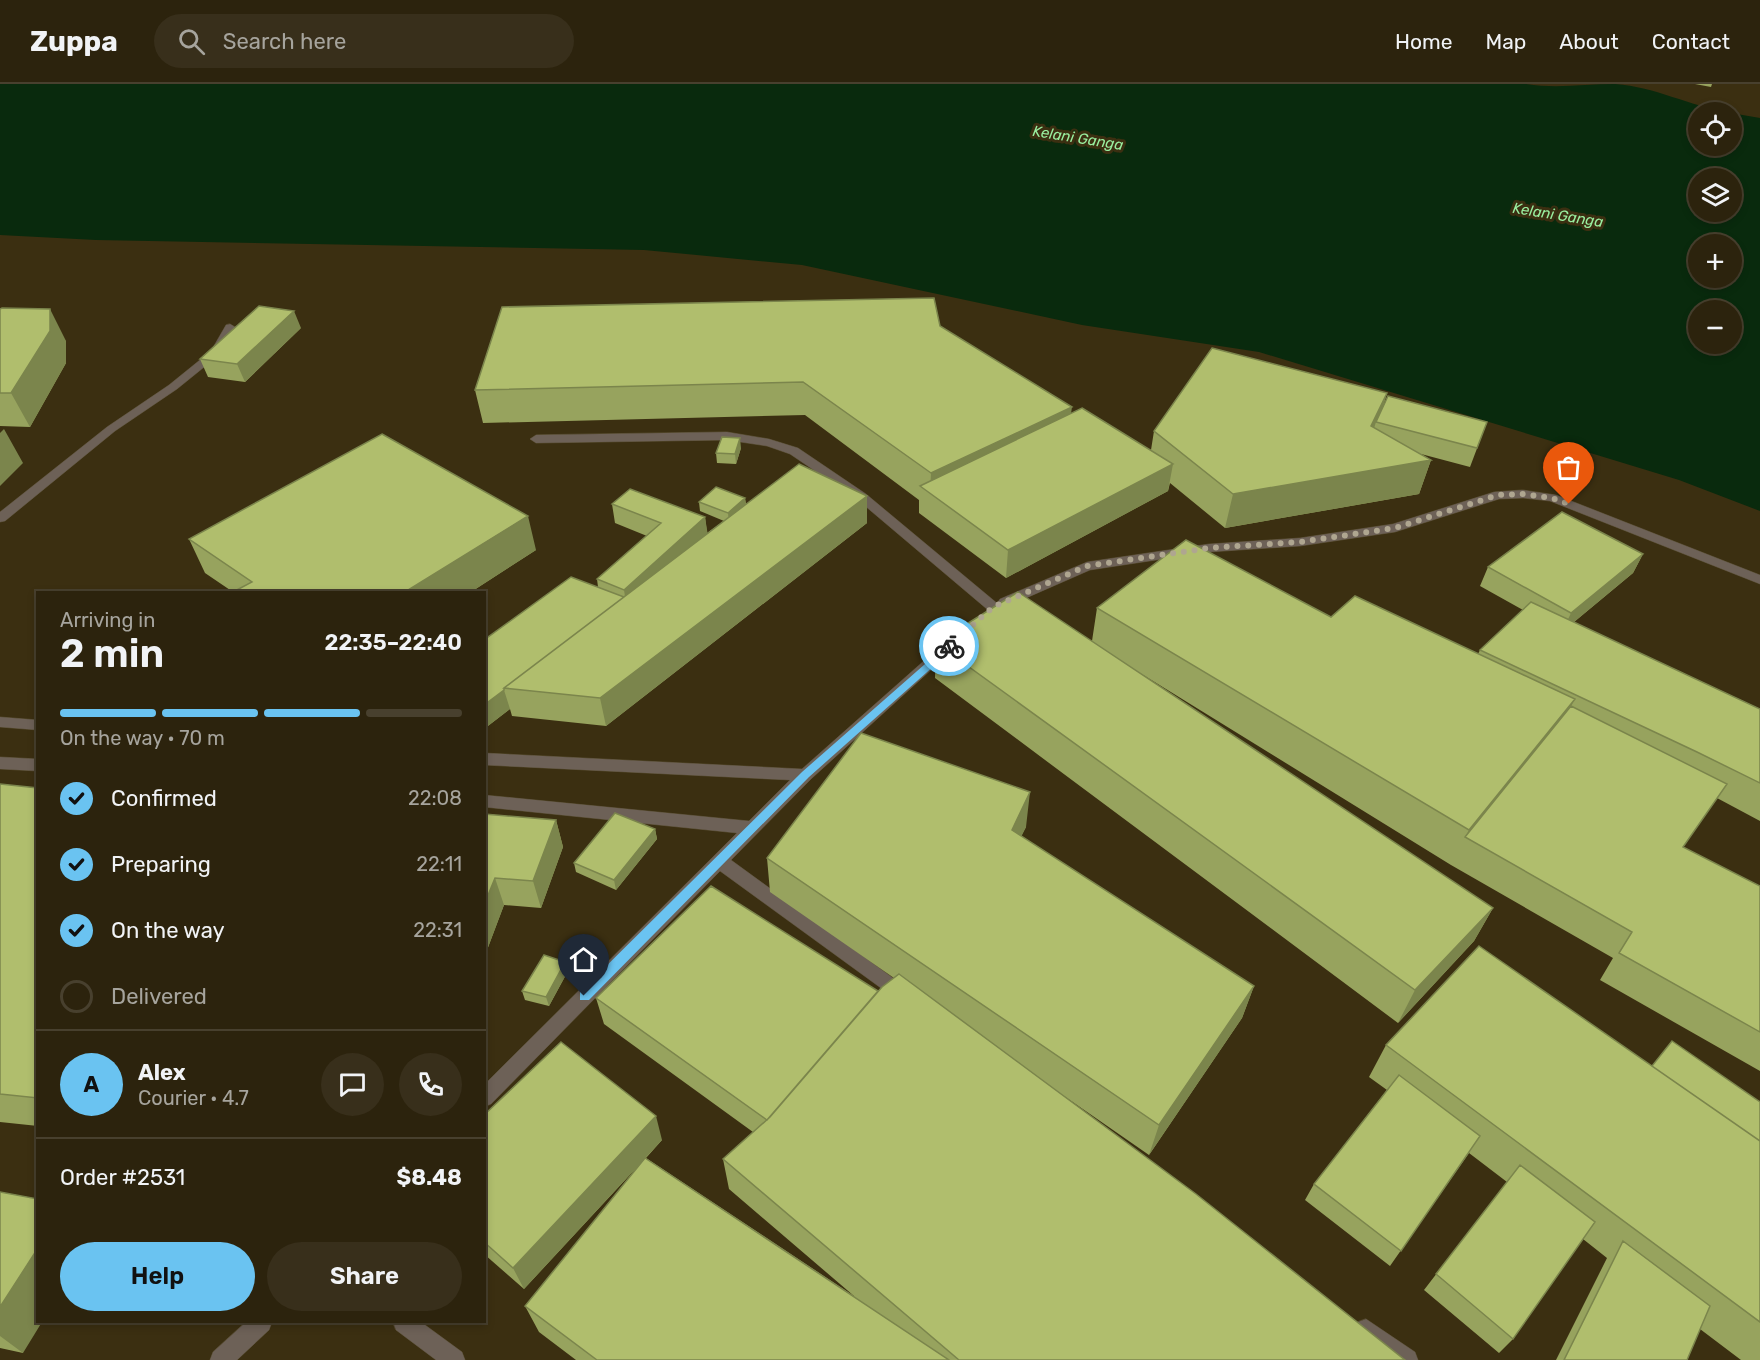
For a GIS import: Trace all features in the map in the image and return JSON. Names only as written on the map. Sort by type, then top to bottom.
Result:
[{"type":"street","points":[[0,518],[111,429],[173,387],[215,353],[230,327]]},
{"type":"street","points":[[536,439],[727,436],[770,443],[794,451],[862,497],[989,611],[1087,566],[1209,548],[1300,542],[1395,528],[1498,495],[1523,494],[1552,498],[1760,579]]},
{"type":"street","points":[[486,1096],[805,775],[957,639]]},
{"type":"street","points":[[0,722],[36,725]]},
{"type":"street","points":[[486,759],[805,775]]},
{"type":"street","points":[[0,763],[36,765]]},
{"type":"street","points":[[486,801],[751,828]]},
{"type":"street","points":[[718,860],[918,1006]]},
{"type":"street","points":[[1350,1318],[1407,1360]]},
{"type":"street","points":[[221,1360],[260,1323]]},
{"type":"street","points":[[405,1323],[454,1360]]},
{"type":"water","name":"Kelani Ganga","points":[[0,84],[1526,84],[1559,86],[1615,84],[1630,86],[1688,102],[1688,156],[1742,156],[1742,115],[1760,118],[1760,511],[1679,480],[1259,352],[1082,325],[802,265],[644,250],[96,240],[0,235]]},
{"type":"building","points":[[934,298],[940,326],[1072,407],[931,473],[803,382],[475,390],[502,307]]},
{"type":"building","points":[[259,306],[294,311],[237,364],[200,359]]},
{"type":"building","points":[[0,309],[50,309],[50,331],[11,393],[0,393]]},
{"type":"building","points":[[1212,348],[1387,393],[1371,426],[1431,460],[1233,494],[1154,431]]},
{"type":"building","points":[[1388,396],[1487,422],[1477,448],[1376,422]]},
{"type":"building","points":[[1082,408],[1173,464],[1008,550],[920,486]]},
{"type":"building","points":[[382,434],[528,516],[407,591],[235,591],[252,582],[189,539]]},
{"type":"building","points":[[722,437],[740,438],[735,454],[716,453]]},
{"type":"building","points":[[799,464],[867,496],[600,698],[504,688]]},
{"type":"building","points":[[716,487],[745,498],[728,513],[699,502]]},
{"type":"building","points":[[630,489],[705,517],[624,590],[597,579],[661,523],[612,504]]},
{"type":"building","points":[[1562,512],[1643,554],[1571,613],[1488,567]]},
{"type":"building","points":[[1186,540],[1331,617],[1355,596],[1575,699],[1469,830],[1097,608]]},
{"type":"building","points":[[571,577],[624,597],[486,704],[486,639]]},
{"type":"building","points":[[1018,592],[1493,908],[1415,990],[936,643]]},
{"type":"building","points":[[1531,602],[1760,709],[1760,783],[1480,650]]},
{"type":"building","points":[[1571,706],[1727,784],[1683,847],[1760,886],[1760,1032],[1619,953],[1632,932],[1465,837]]},
{"type":"building","points":[[861,733],[1030,792],[1012,830],[1254,986],[1159,1125],[767,858]]},
{"type":"building","points":[[0,784],[36,788],[36,1098],[0,1094]]},
{"type":"building","points":[[615,813],[655,829],[614,880],[574,863]]},
{"type":"building","points":[[486,814],[556,820],[533,881],[495,878],[486,900]]},
{"type":"building","points":[[711,886],[878,991],[767,1120],[596,998]]},
{"type":"building","points":[[1479,946],[1760,1141],[1760,1322],[1386,1045]]},
{"type":"building","points":[[544,955],[565,962],[546,997],[522,991]]},
{"type":"building","points":[[899,974],[1196,1194],[1405,1360],[959,1360],[723,1159],[770,1117],[882,987]]},
{"type":"building","points":[[1672,1041],[1760,1102],[1760,1141],[1652,1066]]},
{"type":"building","points":[[561,1042],[656,1116],[513,1268],[486,1244],[486,1113]]},
{"type":"building","points":[[1399,1075],[1480,1136],[1401,1251],[1314,1184]]},
{"type":"building","points":[[645,1158],[949,1360],[597,1360],[525,1306]]},
{"type":"building","points":[[1520,1165],[1595,1222],[1513,1339],[1436,1274]]},
{"type":"building","points":[[0,1192],[36,1199],[36,1251],[0,1307]]},
{"type":"building","points":[[1623,1241],[1710,1306],[1687,1360],[1564,1360]]},
{"type":"way so far","points":[[949,646],[993,607],[1087,566],[1209,548],[1300,542],[1395,528],[1498,495],[1523,494],[1552,498],[1569,504]]},
{"type":"route","points":[[584,996],[805,775],[949,646]]}]
